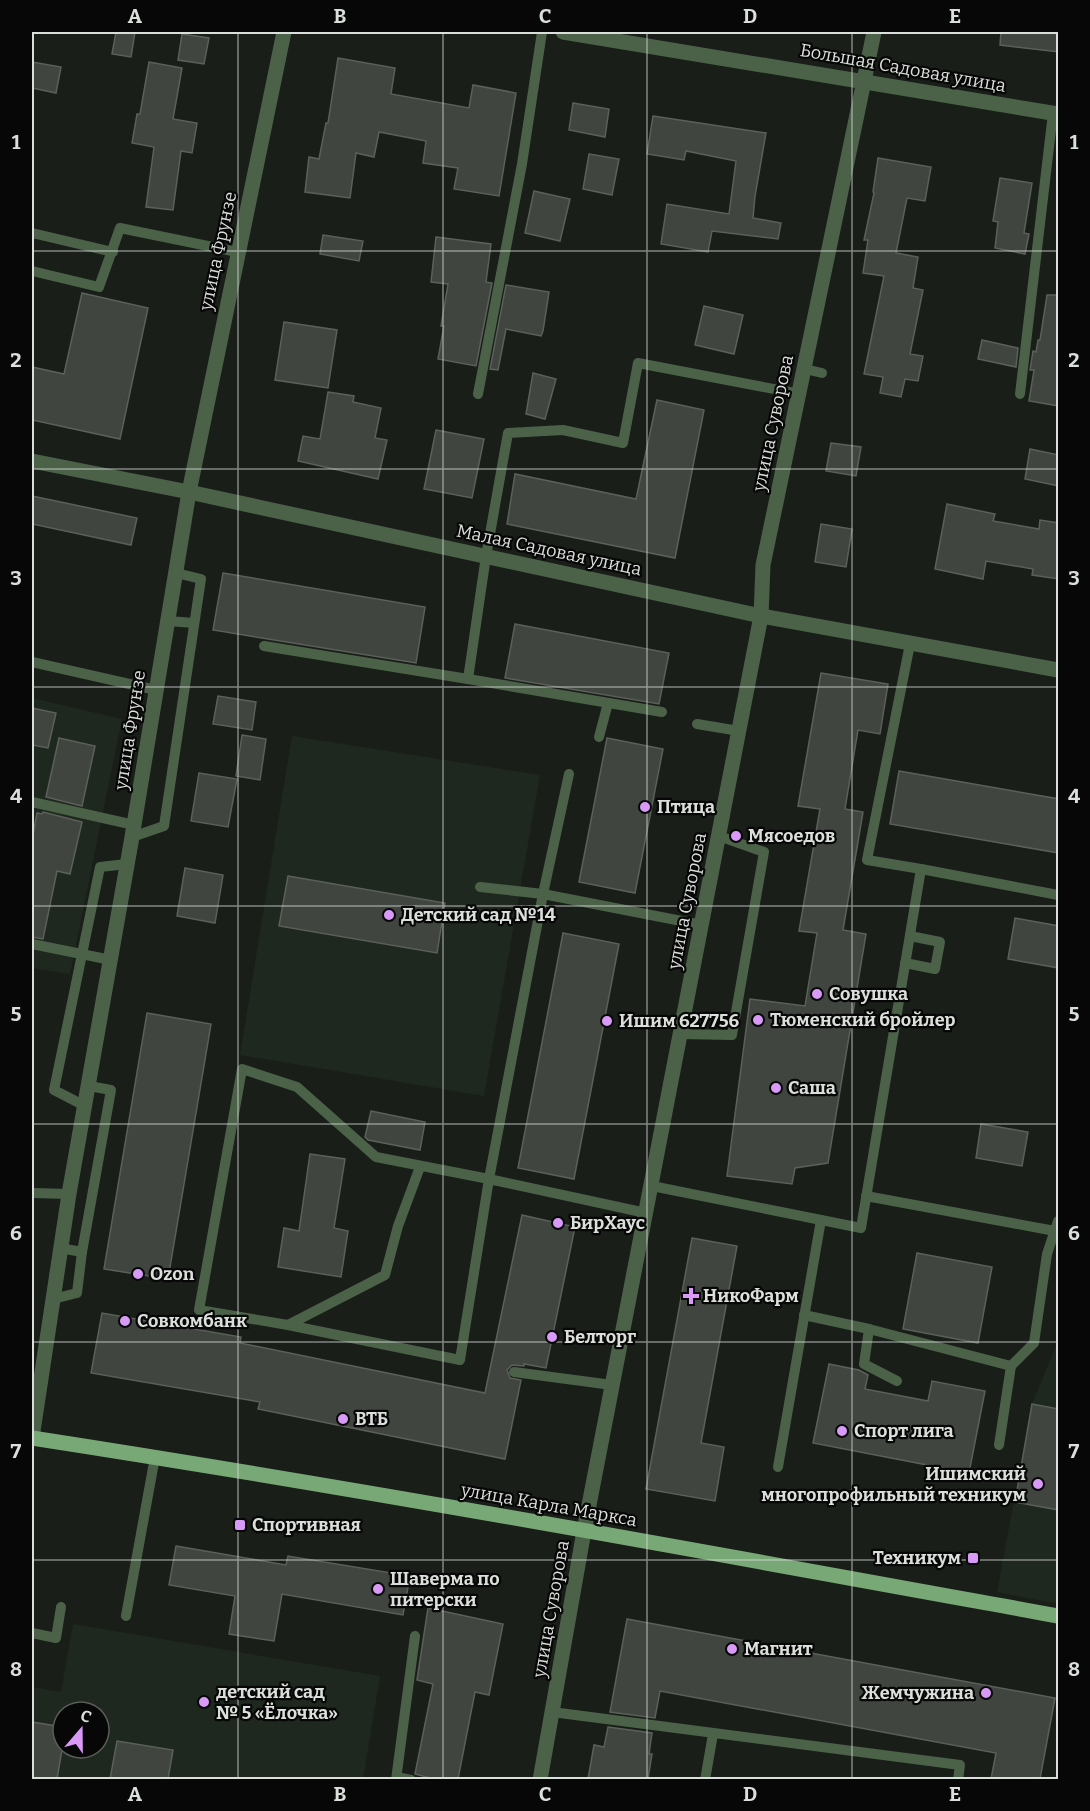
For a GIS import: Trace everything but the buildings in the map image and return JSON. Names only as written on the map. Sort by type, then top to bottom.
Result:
[{"type":"main road","name":"улица Карла Маркса","points":[[32,1438],[584,1531],[1059,1616]]},
{"type":"street","name":"улица Фрунзе","points":[[32,1438],[60,1248],[111,960],[189,492],[284,32]]},
{"type":"street","name":"Большая Садовая улица","points":[[563,32],[1056,113]]},
{"type":"street","name":"улица Суворова","points":[[540,1779],[584,1531],[761,616],[763,565],[874,32]]},
{"type":"street","name":"Малая Садовая улица","points":[[32,461],[189,492],[761,616],[1059,670]]},
{"type":"lane","points":[[478,394],[522,164],[542,32]]},
{"type":"lane","points":[[1020,394],[1056,113]]},
{"type":"lane","points":[[32,271],[99,287],[120,228],[237,252]]},
{"type":"lane","points":[[32,233],[113,252]]},
{"type":"lane","points":[[468,679],[486,556],[508,433],[563,430],[622,443],[638,363],[800,394]]},
{"type":"lane","points":[[805,369],[822,373]]},
{"type":"lane","points":[[32,802],[133,831],[164,826],[201,579],[176,573]]},
{"type":"lane","points":[[168,621],[194,623]]},
{"type":"lane","points":[[910,644],[867,860],[1059,895]]},
{"type":"lane","points":[[264,646],[662,712]]},
{"type":"lane","points":[[32,662],[156,690]]},
{"type":"lane","points":[[599,737],[608,703]]},
{"type":"lane","points":[[697,724],[739,731]]},
{"type":"lane","points":[[568,774],[489,1179],[460,1360],[288,1325],[199,1310],[242,1069],[297,1087],[376,1157],[489,1179],[646,1213]]},
{"type":"lane","points":[[681,1034],[732,1035],[764,852],[719,836]]},
{"type":"lane","points":[[85,1106],[54,1090],[100,867],[127,864]]},
{"type":"lane","points":[[652,1186],[861,1228],[921,870]]},
{"type":"lane","points":[[480,887],[543,894],[702,925]]},
{"type":"lane","points":[[905,963],[935,969],[940,942],[910,936]]},
{"type":"lane","points":[[32,944],[111,960]]},
{"type":"lane","points":[[53,1299],[77,1293],[82,1252],[111,1090],[89,1086]]},
{"type":"lane","points":[[288,1325],[385,1275],[398,1226],[420,1167]]},
{"type":"lane","points":[[32,1193],[69,1194]]},
{"type":"lane","points":[[866,1196],[1057,1226],[1047,1254],[1034,1343],[1011,1366],[999,1445]]},
{"type":"lane","points":[[778,1467],[821,1220]]},
{"type":"lane","points":[[60,1248],[82,1252]]},
{"type":"lane","points":[[804,1315],[869,1329],[1011,1366]]},
{"type":"lane","points":[[869,1329],[864,1364],[897,1381]]},
{"type":"lane","points":[[514,1372],[612,1385]]},
{"type":"lane","points":[[126,1616],[155,1457]]},
{"type":"lane","points":[[32,1633],[56,1638],[61,1608]]},
{"type":"lane","points":[[411,1779],[397,1778],[415,1636]]},
{"type":"lane","points":[[552,1712],[960,1765],[958,1779]]},
{"type":"lane","points":[[705,1779],[713,1734]]},
{"type":"shaded area","points":[[32,698],[122,719],[70,974],[32,968]]},
{"type":"shaded area","name":"Детский сад №14","points":[[292,736],[540,775],[484,1096],[240,1055]]},
{"type":"shaded area","name":"Ишимский многопрофильный техникум","points":[[1058,1341],[1058,1604],[997,1592],[1032,1404]]},
{"type":"shaded area","name":"детский сад № 5 «Ёлочка»","points":[[73,1624],[380,1676],[363,1780],[32,1779],[32,1687],[61,1692]]},
{"type":"place","name":"Птица","points":[[645,807]]},
{"type":"place","name":"Мясоедов","points":[[736,836]]},
{"type":"place","name":"Детский сад №14","points":[[389,915]]},
{"type":"place","name":"Совушка","points":[[817,994]]},
{"type":"place","name":"Тюменский бройлер","points":[[758,1020]]},
{"type":"place","name":"Ишим 627756","points":[[607,1021]]},
{"type":"place","name":"Саша","points":[[776,1088]]},
{"type":"place","name":"БирХаус","points":[[558,1223]]},
{"type":"place","name":"Ozon","points":[[138,1274]]},
{"type":"place","name":"НикоФарм","points":[[691,1296]]},
{"type":"place","name":"Совкомбанк","points":[[125,1321]]},
{"type":"place","name":"Белторг","points":[[552,1337]]},
{"type":"place","name":"ВТБ","points":[[343,1419]]},
{"type":"place","name":"Спорт лига","points":[[842,1431]]},
{"type":"place","name":"Ишимский многопрофильный техникум","points":[[1038,1484]]},
{"type":"place","name":"Спортивная","points":[[240,1525]]},
{"type":"place","name":"Техникум","points":[[973,1558]]},
{"type":"place","name":"Шаверма по питерски","points":[[378,1589]]},
{"type":"place","name":"Магнит","points":[[732,1649]]},
{"type":"place","name":"Жемчужина","points":[[986,1693]]},
{"type":"place","name":"детский сад № 5 «Ёлочка»","points":[[204,1702]]}]
